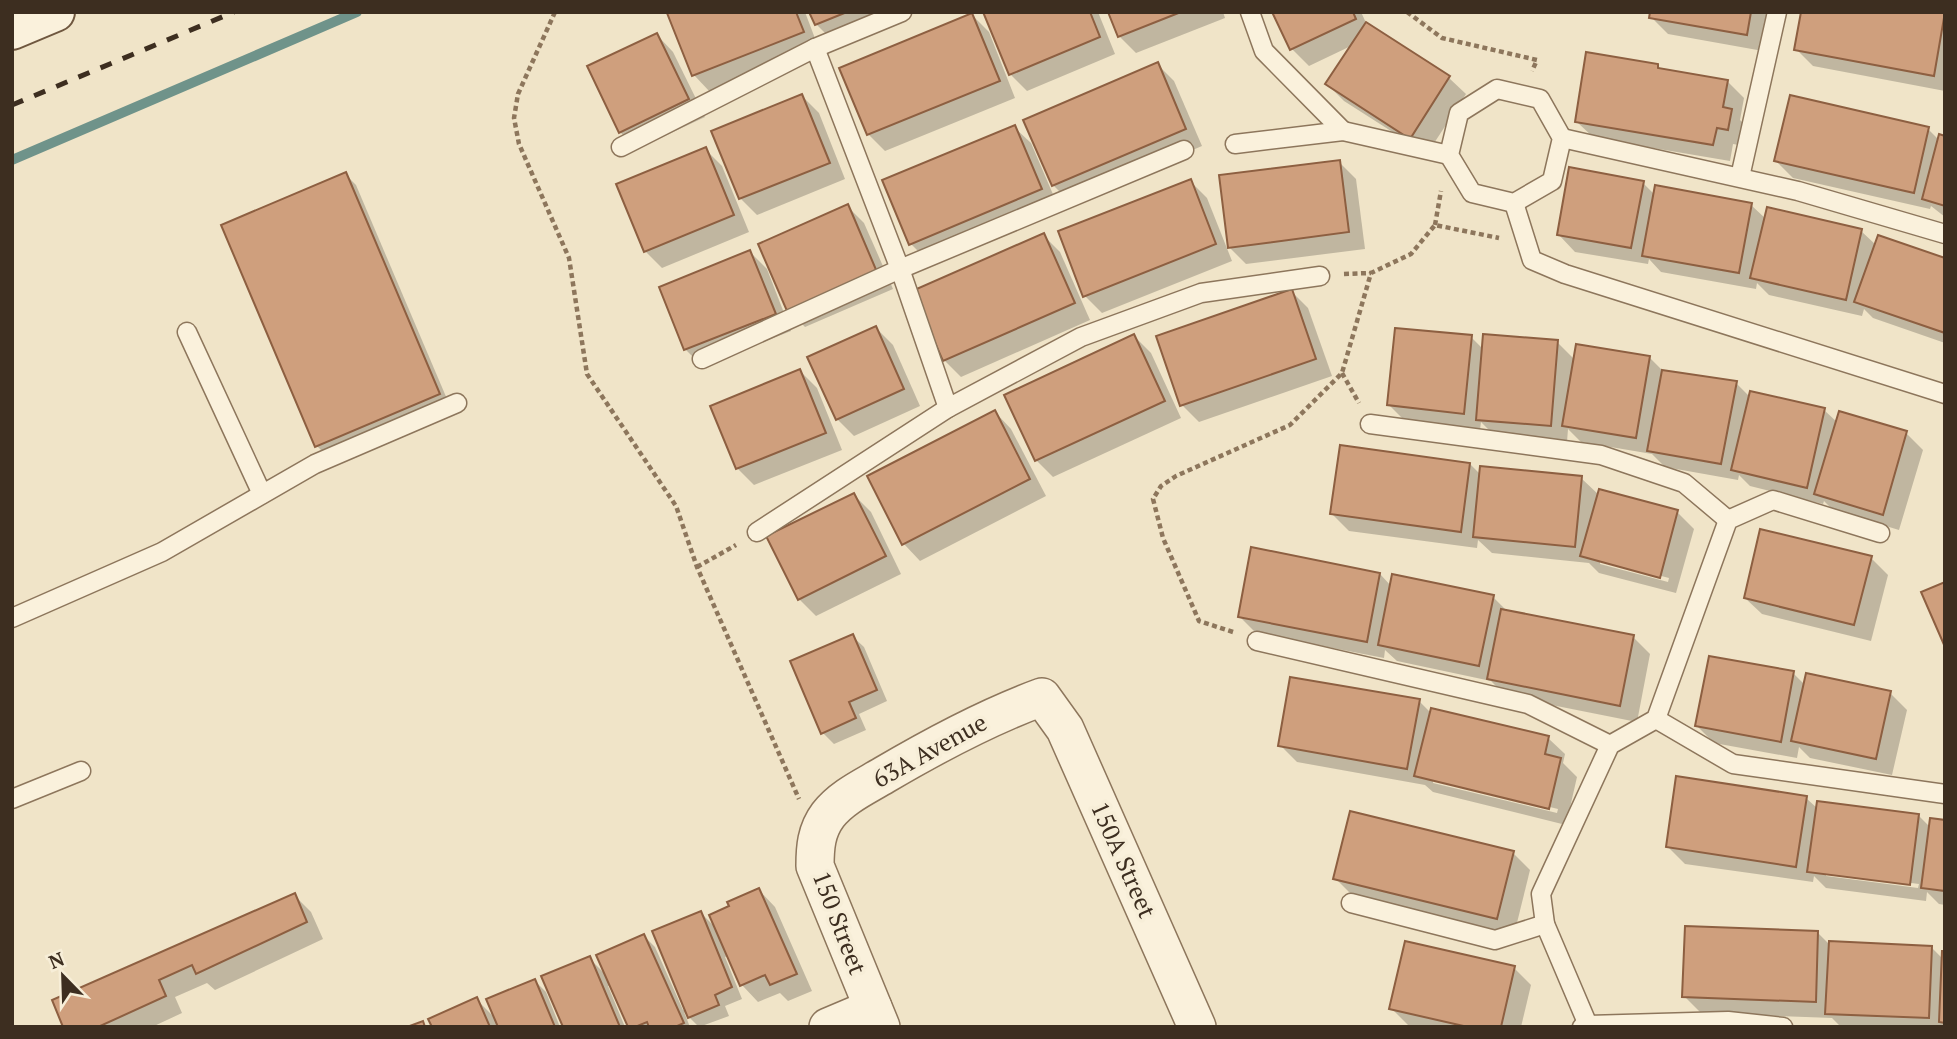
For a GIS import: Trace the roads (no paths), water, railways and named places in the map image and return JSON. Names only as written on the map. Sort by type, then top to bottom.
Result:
[{"type":"main road","points":[[12,30],[55,12]]},
{"type":"street","name":"63A Avenue","points":[[813,809],[840,802],[1001,712],[1042,697]]},
{"type":"street","name":"150A Street","points":[[1042,697],[1065,729],[1198,1027]]},
{"type":"street","name":"150 Street","points":[[813,809],[815,866],[877,1018]]},
{"type":"street","points":[[828,1027],[877,1018]]},
{"type":"lane","points":[[621,147],[815,48],[902,12]]},
{"type":"lane","points":[[1250,12],[1264,51],[1343,131]]},
{"type":"lane","points":[[1740,177],[1777,12]]},
{"type":"lane","points":[[815,48],[900,269],[948,408]]},
{"type":"lane","points":[[1497,89],[1540,99],[1562,138],[1552,181],[1514,203],[1472,193],[1449,155],[1459,113],[1497,89]]},
{"type":"lane","points":[[1235,144],[1343,131],[1449,155]]},
{"type":"lane","points":[[1562,138],[1798,191],[1945,234]]},
{"type":"lane","points":[[702,359],[900,269],[1184,150]]},
{"type":"lane","points":[[1514,203],[1532,260],[1554,270],[1945,394]]},
{"type":"lane","points":[[757,532],[948,408],[1082,337],[1201,293],[1321,276]]},
{"type":"lane","points":[[187,332],[262,494]]},
{"type":"lane","points":[[12,618],[162,552],[315,464],[457,403]]},
{"type":"lane","points":[[1370,424],[1601,455],[1684,483],[1728,520]]},
{"type":"lane","points":[[1783,1027],[1728,1021],[1585,1026],[1545,924],[1541,894],[1609,745],[1656,719],[1728,520],[1773,500],[1880,533]]},
{"type":"lane","points":[[1257,640],[1528,704],[1609,745]]},
{"type":"lane","points":[[1656,719],[1733,764],[1945,794]]},
{"type":"lane","points":[[12,799],[81,771]]},
{"type":"lane","points":[[1351,903],[1495,940],[1545,924]]},
{"type":"waterway","points":[[12,160],[357,12]]},
{"type":"railway","points":[[12,105],[234,12]]}]
